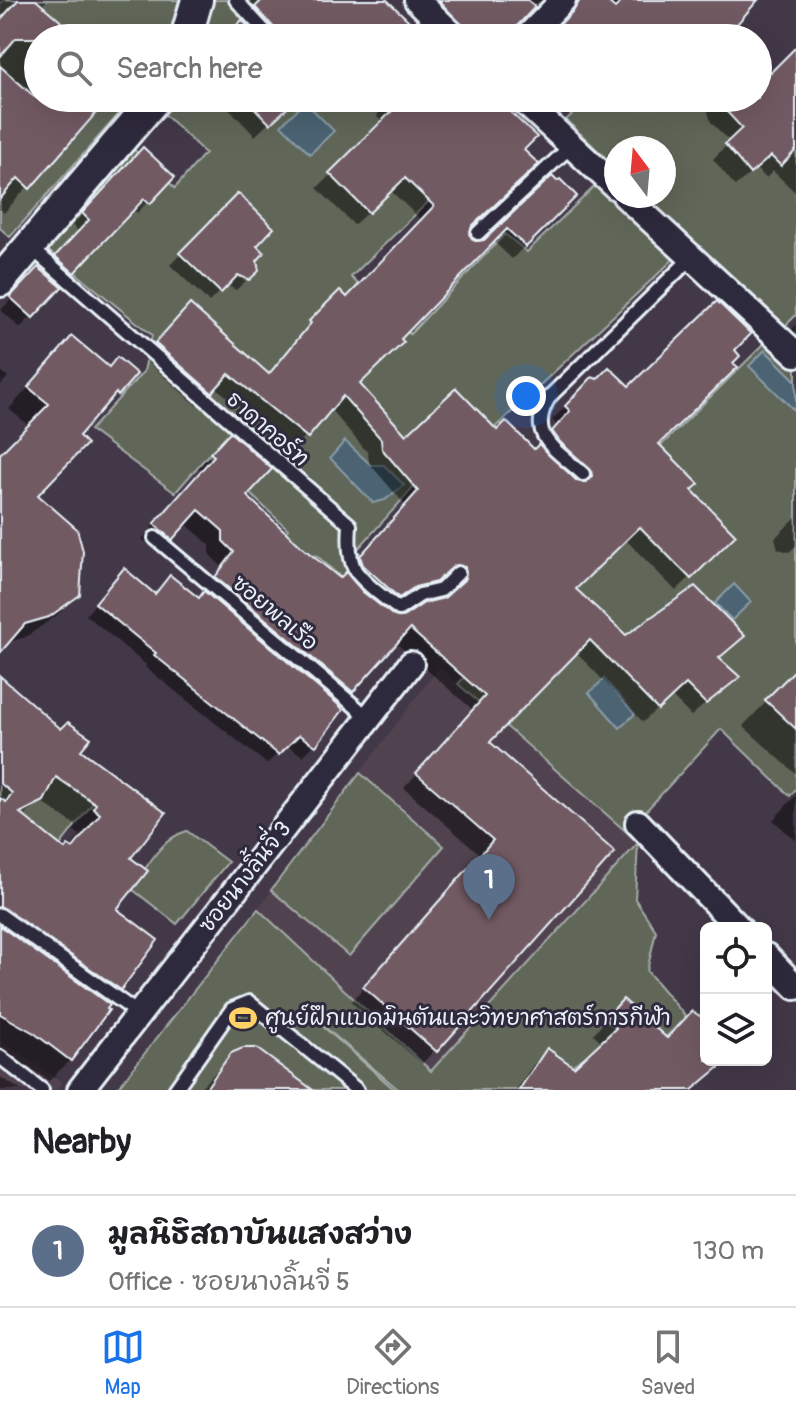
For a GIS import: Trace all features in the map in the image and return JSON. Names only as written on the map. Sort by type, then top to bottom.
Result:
[{"type":"street","points":[[190,24],[197,0]]},
{"type":"street","points":[[417,0],[442,24]]},
{"type":"street","points":[[540,24],[563,0]]},
{"type":"street","points":[[0,281],[144,112]]},
{"type":"street","points":[[535,112],[604,176]]},
{"type":"street","points":[[638,208],[796,354]]},
{"type":"street","name":"ซอยนางลิ้นจี่ 3","points":[[80,1090],[411,664]]},
{"type":"street","points":[[638,823],[733,922]]},
{"type":"street","points":[[772,962],[796,987]]},
{"type":"lane","points":[[236,0],[258,24]]},
{"type":"lane","points":[[478,233],[571,146]]},
{"type":"lane","name":"ธาดาคอร์ท","points":[[29,246],[350,525],[349,538],[355,569],[389,602],[399,609],[420,595],[441,590],[458,573]]},
{"type":"lane","points":[[583,474],[548,443],[539,425],[540,411],[550,396],[692,257]]},
{"type":"lane","name":"ซอยพลเรือ","points":[[155,538],[369,718]]},
{"type":"lane","points":[[0,915],[139,1014]]},
{"type":"lane","points":[[175,1090],[232,1009],[249,1002],[357,1090]]},
{"type":"lane","points":[[0,1057],[42,1090]]},
{"type":"shaded area","points":[[439,667],[638,843],[414,1090],[399,1090],[230,946]]},
{"type":"shaded area","points":[[0,1040],[62,1082],[57,1090],[0,1090]]},
{"type":"green space","points":[[4,0],[179,0],[172,24],[24,24],[24,112],[121,112],[10,237],[0,228],[0,4]]},
{"type":"green space","points":[[207,0],[280,0],[303,24],[199,24]]},
{"type":"green space","points":[[162,112],[398,112],[462,169],[351,277],[410,334],[505,234],[527,252],[597,184],[604,190],[604,208],[624,208],[678,255],[450,470],[439,459],[357,550],[416,615],[401,632],[316,555],[260,621],[232,595],[288,529],[208,455],[175,493],[90,430],[144,371],[152,335],[45,248],[130,146],[175,188],[205,153]]},
{"type":"green space","points":[[575,112],[743,112],[796,145],[796,315],[784,327],[658,208],[676,208],[676,136],[604,136],[604,156],[566,120]]},
{"type":"green space","points":[[768,340],[796,367],[796,789],[790,796],[721,729],[644,813],[631,836],[458,684],[560,571],[547,558]]},
{"type":"green space","points":[[0,758],[106,786],[33,880],[0,851]]},
{"type":"green space","points":[[360,773],[444,846],[349,956],[271,890]]},
{"type":"green space","points":[[187,831],[228,862],[177,924],[132,889],[162,847]]},
{"type":"green space","points":[[638,843],[635,899],[656,931],[647,971],[686,1017],[656,1047],[586,1057],[564,1070],[570,1090],[399,1090],[302,1008],[395,1090],[116,1090],[258,909],[431,1071]]},
{"type":"water","points":[[295,112],[315,112],[334,131],[310,154],[281,125]]},
{"type":"water","points":[[765,350],[796,381],[796,412],[749,366]]},
{"type":"water","points":[[345,441],[371,465],[384,465],[404,485],[385,500],[373,503],[330,458]]},
{"type":"water","points":[[734,584],[751,602],[732,620],[715,603]]},
{"type":"water","points":[[604,679],[635,714],[620,728],[589,693]]},
{"type":"building","points":[[18,0],[36,0],[64,24],[24,24],[24,38],[16,38],[0,57],[0,20]]},
{"type":"building","points":[[262,0],[387,0],[412,24],[271,24],[255,7]]},
{"type":"building","points":[[438,0],[528,0],[535,7],[519,24],[461,24]]},
{"type":"building","points":[[580,0],[606,0],[615,8],[623,0],[758,0],[737,24],[560,24]]},
{"type":"building","points":[[796,47],[796,150],[781,166],[771,156],[750,174],[725,144],[742,128],[727,112],[772,112],[772,71]]},
{"type":"building","points":[[0,66],[24,87],[24,112],[97,112],[30,189],[18,178],[0,199]]},
{"type":"building","points":[[258,112],[283,112],[270,124]]},
{"type":"building","points":[[391,112],[510,112],[537,137],[524,150],[539,164],[472,226],[469,234],[475,241],[484,240],[552,176],[557,181],[560,179],[577,196],[526,247],[507,229],[401,339],[404,342],[360,384],[406,435],[456,388],[497,430],[506,421],[534,449],[539,444],[577,481],[585,483],[592,476],[591,470],[552,431],[570,411],[565,406],[592,377],[597,379],[609,367],[629,386],[717,301],[751,334],[735,350],[740,356],[733,363],[738,367],[659,444],[699,484],[692,490],[736,535],[691,579],[640,527],[576,589],[626,635],[695,586],[745,636],[719,658],[740,677],[706,704],[686,684],[658,710],[590,640],[490,742],[615,852],[437,1052],[363,987],[493,840],[416,773],[485,696],[410,629],[353,692],[215,577],[234,552],[223,541],[223,531],[199,510],[172,540],[154,524],[214,456],[210,453],[230,432],[272,469],[247,496],[304,549],[340,578],[346,572],[363,592],[394,616],[403,617],[424,603],[444,598],[465,579],[465,567],[455,565],[436,582],[415,587],[399,598],[363,565],[360,556],[418,491],[382,449],[381,439],[343,396],[308,438],[229,374],[212,393],[155,343],[190,304],[269,374],[311,323],[309,321],[340,290],[347,297],[434,206],[405,178],[369,213],[329,173]]},
{"type":"building","points":[[143,147],[175,177],[150,204],[144,199],[74,273],[55,256],[89,220],[82,213]]},
{"type":"building","points":[[238,193],[274,228],[257,246],[264,253],[257,261],[259,271],[249,280],[238,275],[221,293],[179,253]]},
{"type":"building","points":[[38,267],[62,287],[33,318],[10,297]]},
{"type":"building","points":[[72,336],[109,367],[117,357],[137,374],[79,436],[87,444],[38,495],[77,529],[83,551],[80,595],[49,617],[25,624],[0,653],[0,454],[49,404],[28,387]]},
{"type":"building","points":[[124,568],[155,594],[170,575],[199,598],[204,591],[340,706],[343,710],[316,746],[299,735],[279,755],[154,655],[156,653],[95,603]]},
{"type":"building","points":[[796,669],[796,729],[765,700]]},
{"type":"building","points":[[0,676],[61,729],[68,722],[91,738],[81,750],[166,813],[131,858],[148,871],[117,909],[158,940],[121,990],[0,906],[0,798],[6,802],[12,793],[0,783]],"holes":[[[56,777],[96,804],[93,808],[100,814],[73,848],[68,845],[65,849],[20,813],[44,801]]]},
{"type":"building","points":[[0,926],[110,1005],[71,1061],[34,1033],[0,1014]]},
{"type":"building","points":[[623,999],[667,1038],[692,1011],[700,1016],[700,1066],[721,1066],[692,1090],[519,1090],[547,1048],[574,1067],[616,1028],[605,1019]]},
{"type":"building","points":[[243,1048],[256,1048],[313,1090],[205,1090],[231,1053]]},
{"type":"place","name":"มูลนิธิสถาบันแสงสว่าง","points":[[489,920]]},
{"type":"place","name":"ศูนย์ฝึกแบดมินตันและวิทยาศาสตร์การกีฬา","points":[[243,1018]]}]
